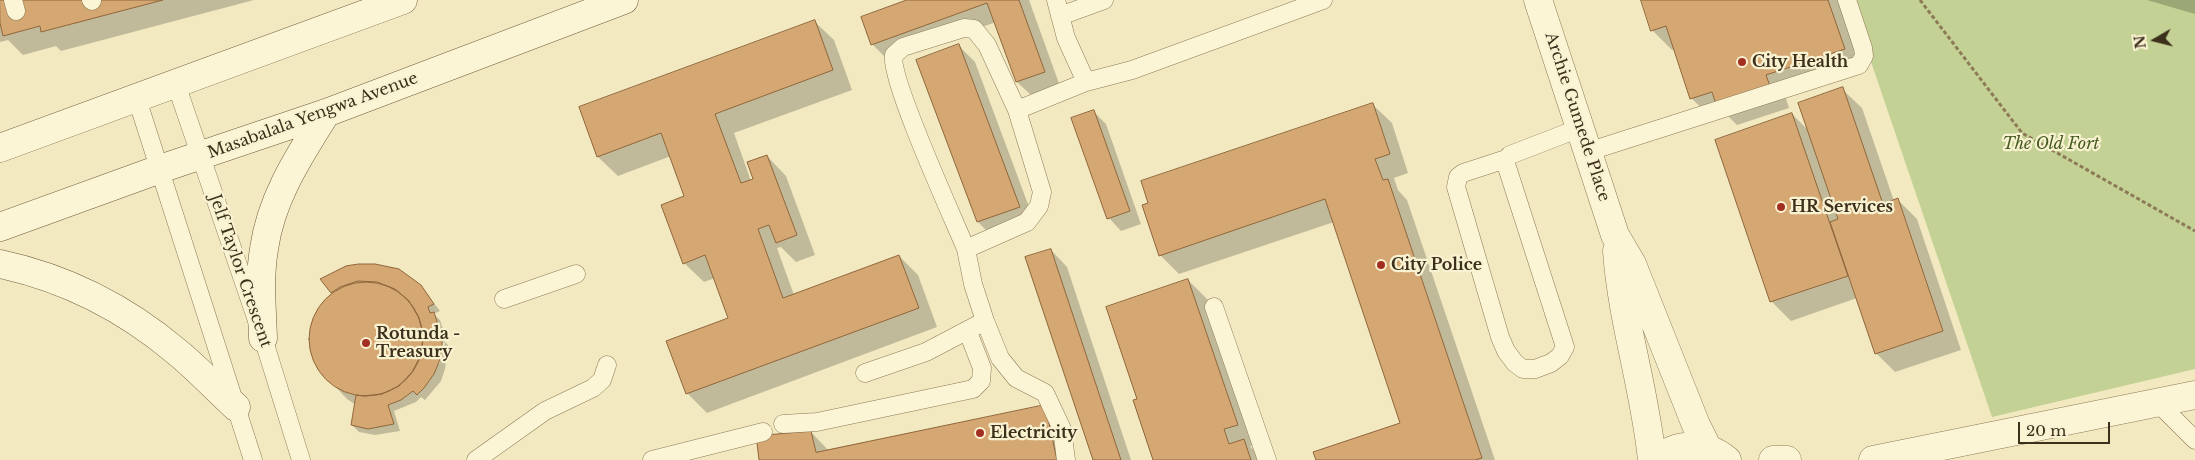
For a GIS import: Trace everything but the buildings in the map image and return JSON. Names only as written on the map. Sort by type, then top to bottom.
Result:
[{"type":"main road","points":[[0,148],[403,0]]},
{"type":"main road","name":"Masabalala Yengwa Avenue","points":[[0,227],[160,169],[326,113],[624,0]]},
{"type":"main road","name":"Archie Gumede Place","points":[[1538,0],[1616,234],[1632,264],[1696,424],[1718,454]]},
{"type":"main road","points":[[263,338],[262,276],[264,248],[270,222],[281,191],[303,149],[326,113]]},
{"type":"main road","name":"Archie Gumede Place","points":[[1616,234],[1619,277],[1646,404],[1654,460]]},
{"type":"main road","points":[[0,264],[38,273],[61,282],[121,312],[178,352],[236,407]]},
{"type":"main road","points":[[1873,460],[2195,395]]},
{"type":"main road","points":[[1654,460],[1664,453],[1679,447],[1693,446],[1718,454]]},
{"type":"main road","points":[[1773,460],[1787,460]]},
{"type":"lane","points":[[1086,82],[1075,60],[1058,8],[1104,0]]},
{"type":"lane","points":[[1017,110],[1086,82],[1132,70],[1323,0]]},
{"type":"lane","points":[[1506,158],[1506,164],[1565,347],[1556,359],[1535,369],[1523,369],[1515,364],[1500,337],[1456,187],[1458,178],[1463,173],[1510,155],[1584,140],[1853,69],[1859,65],[1864,56],[1847,0]]},
{"type":"lane","points":[[966,249],[1027,222],[1039,206],[1042,192],[1017,110],[988,45],[974,29],[964,28],[903,47],[894,55],[893,64],[903,98],[966,249],[973,284],[1000,358],[1016,378],[1045,393],[1062,430],[1066,460]]},
{"type":"lane","name":"Jelf Taylor Crescent","points":[[176,84],[263,338],[301,460]]},
{"type":"lane","points":[[137,99],[253,460]]},
{"type":"lane","points":[[504,299],[576,274]]},
{"type":"lane","points":[[1214,307],[1267,460]]},
{"type":"lane","points":[[865,372],[926,352],[968,332],[985,321]]},
{"type":"lane","points":[[783,424],[817,422],[972,389],[981,381],[982,368],[968,332]]},
{"type":"lane","points":[[476,460],[546,411],[593,388],[602,380],[607,365]]},
{"type":"lane","points":[[2157,402],[2195,440]]},
{"type":"lane","points":[[652,460],[763,432]]},
{"type":"path","points":[[1920,0],[2022,132],[2195,232]]},
{"type":"green space","name":"The Old Fort","points":[[1850,0],[2195,0],[2195,369],[1992,417]]},
{"type":"place","name":"City Health","points":[[1742,62]]},
{"type":"place","name":"HR Services","points":[[1781,207]]},
{"type":"place","name":"City Police","points":[[1381,265]]},
{"type":"place","name":"Rotunda - Treasury","points":[[366,343]]},
{"type":"place","name":"Electricity","points":[[980,433]]}]
